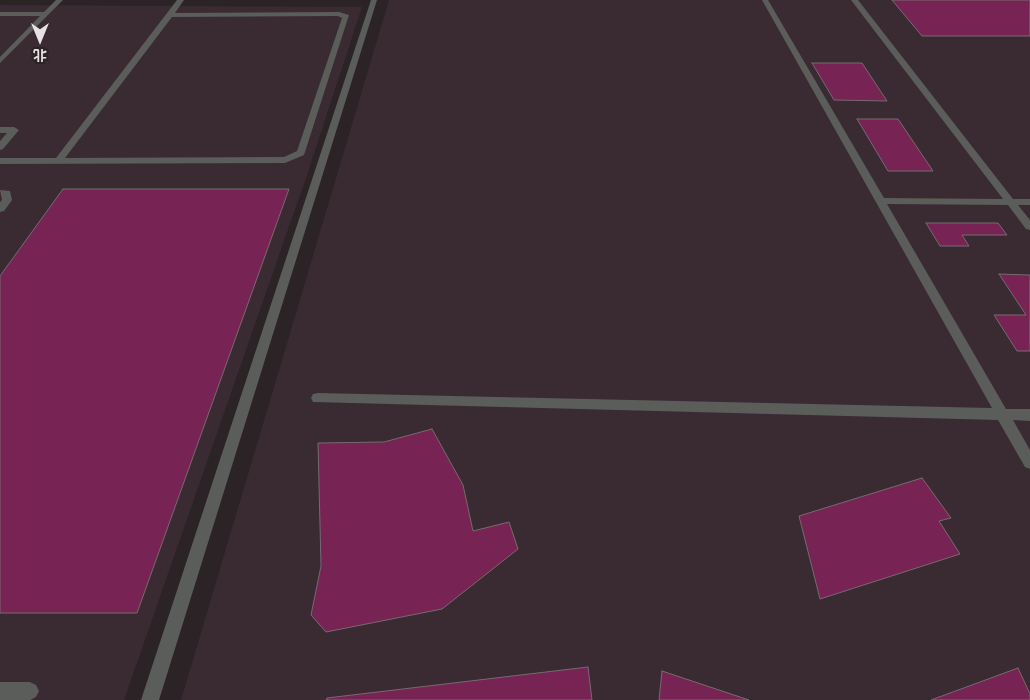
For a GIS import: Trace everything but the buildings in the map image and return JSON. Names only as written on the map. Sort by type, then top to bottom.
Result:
[{"type":"street","points":[[0,61],[60,0]]},
{"type":"street","points":[[59,160],[181,0]]},
{"type":"street","points":[[150,700],[374,0]]},
{"type":"street","points":[[765,0],[1030,462]]},
{"type":"street","points":[[854,0],[1030,227]]},
{"type":"street","points":[[0,14],[46,14]]},
{"type":"street","points":[[0,161],[285,160],[301,153],[346,18],[339,14],[170,15]]},
{"type":"street","points":[[0,130],[14,130],[0,147]]},
{"type":"street","points":[[0,193],[6,193],[6,200],[0,209]]},
{"type":"street","points":[[880,201],[1030,202]]},
{"type":"street","points":[[318,398],[1030,415]]},
{"type":"street","points":[[0,691],[30,691]]},
{"type":"shaded area","points":[[389,0],[1030,0],[1030,700],[181,700]]},
{"type":"shaded area","points":[[0,5],[362,7],[307,175],[124,700],[0,700]]}]
